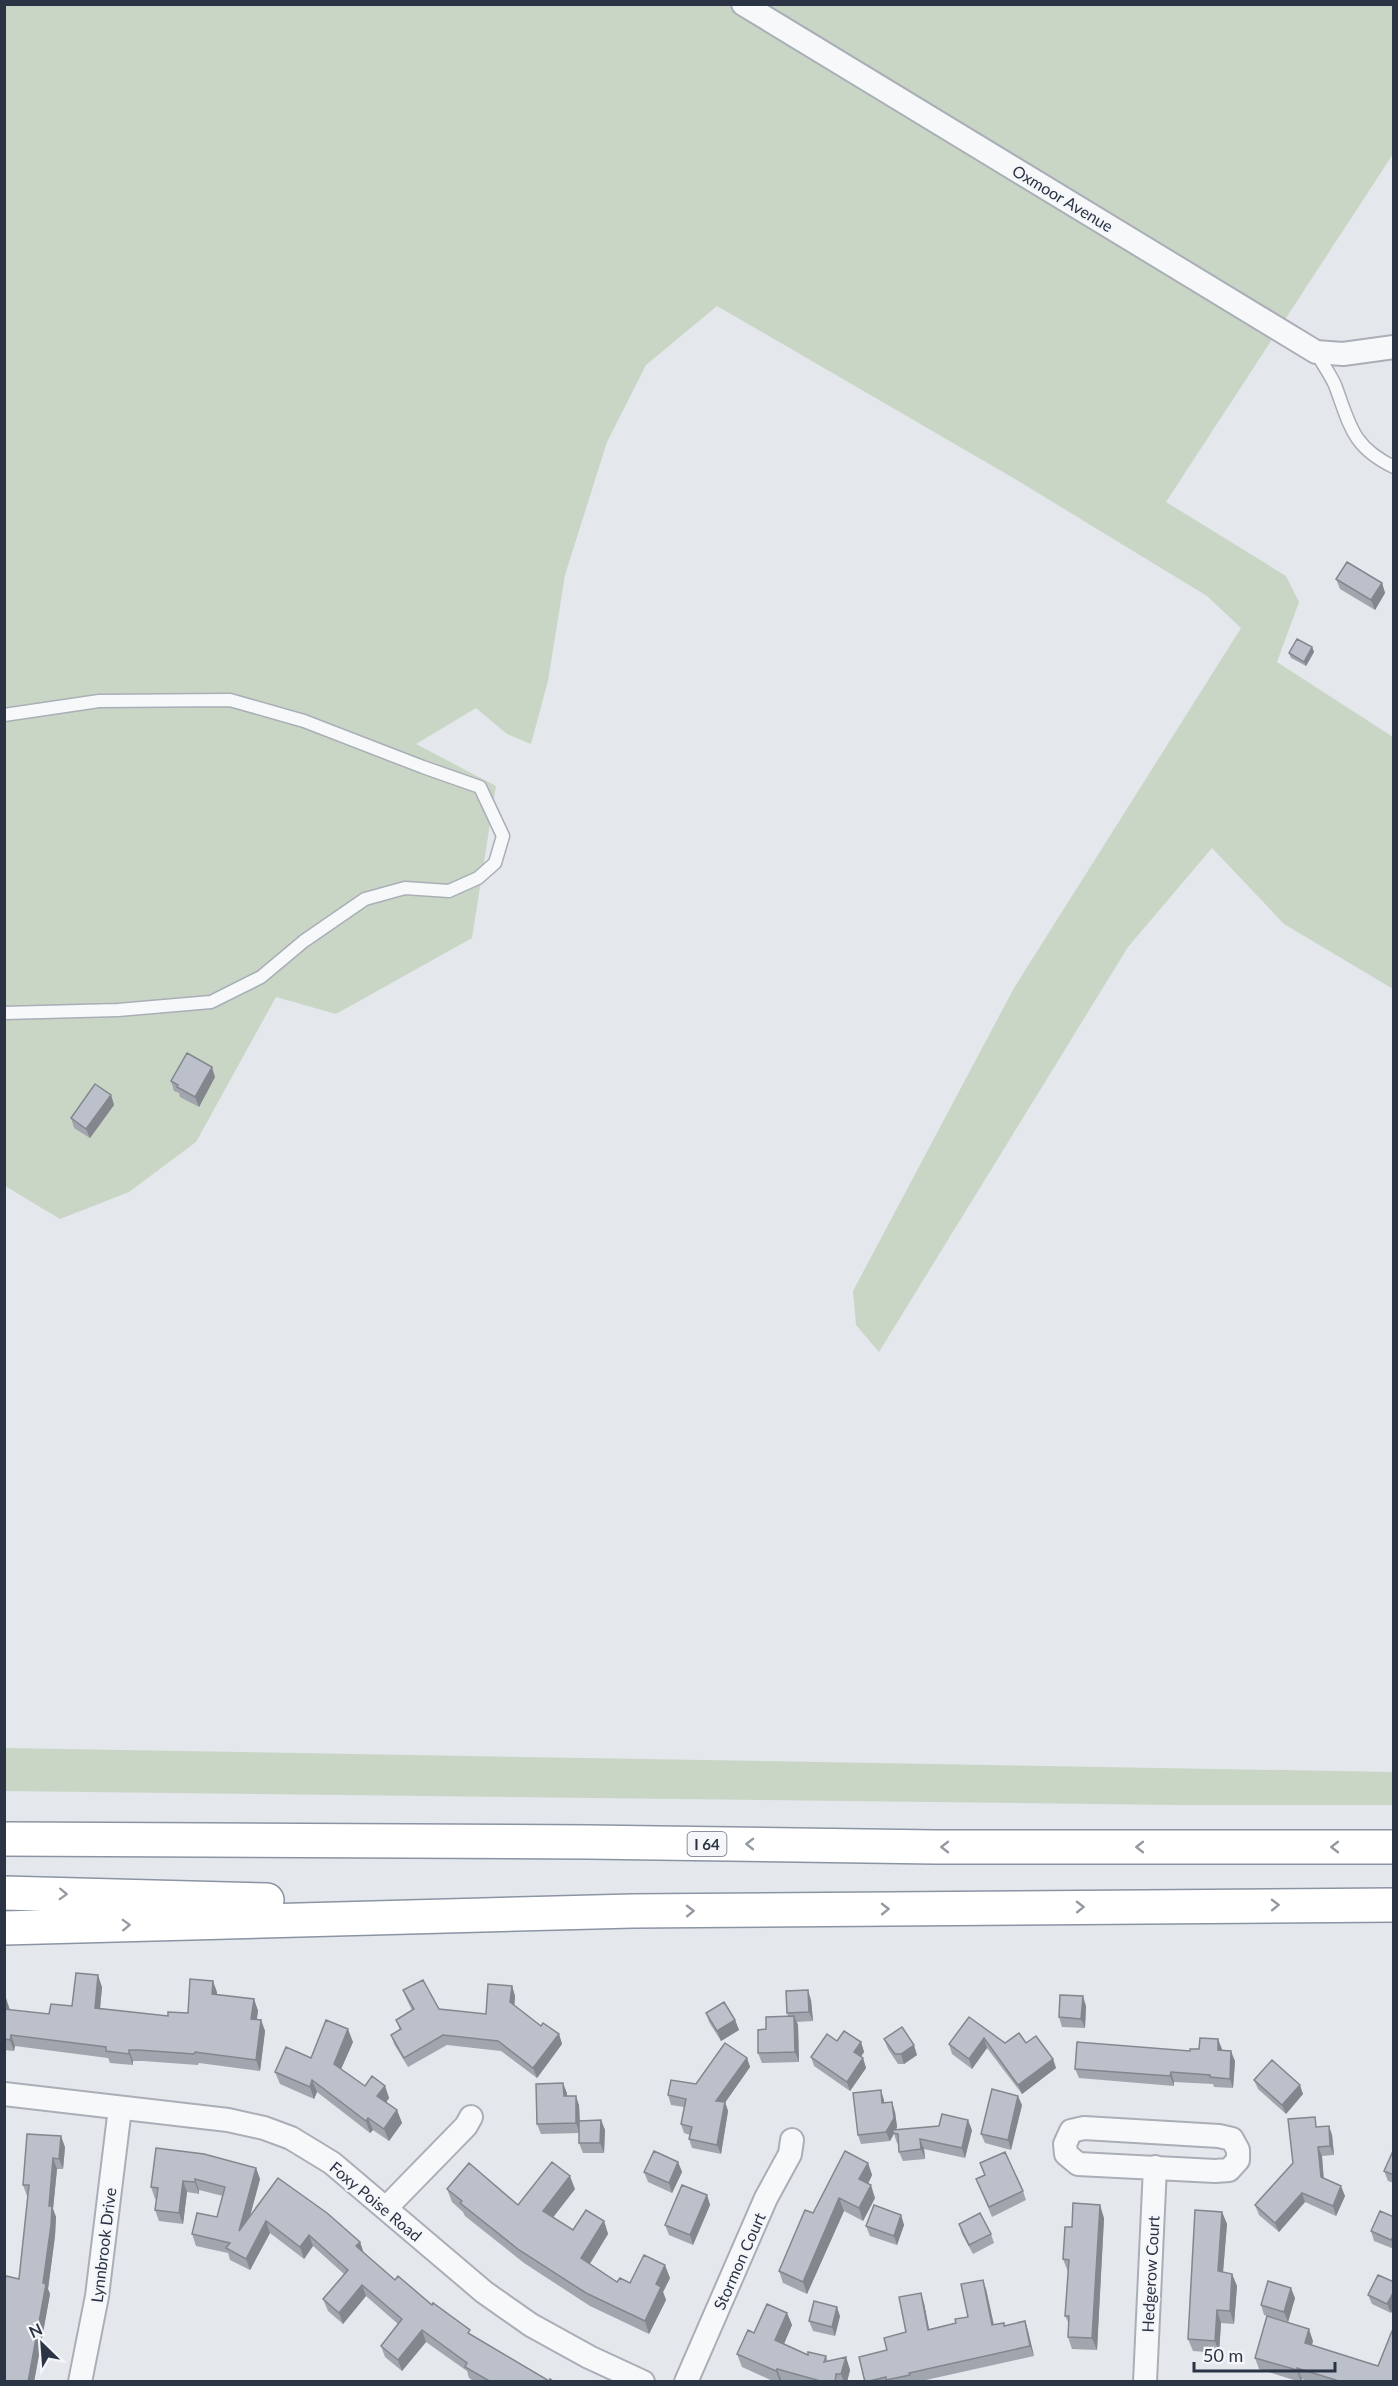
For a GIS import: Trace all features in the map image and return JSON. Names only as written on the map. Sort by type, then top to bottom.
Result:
[{"type":"highway","name":"I 64","points":[[10,1838],[934,1847],[1394,1847]]},
{"type":"highway","points":[[4,1893],[632,1911]]},
{"type":"highway","points":[[4,1928],[632,1911],[1394,1905]]},
{"type":"street","name":"Oxmoor Avenue","points":[[742,4],[1316,352],[1343,354],[1394,347]]},
{"type":"street","name":"Foxy Poise Road","points":[[4,2094],[228,2120],[264,2128],[291,2138],[332,2163],[454,2268],[531,2325],[589,2357],[643,2382]]},
{"type":"street","name":"Lynnbrook Drive","points":[[80,2382],[97,2296],[120,2108]]},
{"type":"street","points":[[386,2208],[466,2126],[471,2117]]},
{"type":"street","points":[[1084,2128],[1219,2136],[1232,2139],[1238,2150],[1238,2160],[1229,2170],[1155,2167],[1078,2164],[1066,2154],[1065,2144],[1071,2131],[1084,2128]]},
{"type":"street","name":"Stormon Court","points":[[686,2382],[766,2198],[790,2154],[792,2140]]},
{"type":"street","name":"Hedgerow Court","points":[[1145,2382],[1155,2167]]},
{"type":"lane","points":[[1316,352],[1333,382],[1354,436],[1363,448],[1380,461],[1394,467]]},
{"type":"lane","points":[[4,715],[99,701],[230,700],[304,721],[480,787],[503,836],[495,863],[478,878],[449,891],[405,888],[365,899],[304,941],[261,977],[212,1002],[118,1011],[4,1013]]},
{"type":"green space","points":[[4,5],[1393,5],[1393,154],[1166,502],[1286,576],[1299,602],[1277,662],[1393,737],[1393,989],[1284,924],[1212,848],[1128,947],[879,1352],[856,1325],[853,1291],[1014,988],[1241,628],[1207,596],[1015,479],[717,306],[646,365],[607,442],[565,575],[548,681],[531,744],[507,734],[476,708],[416,744],[496,786],[472,938],[336,1014],[276,997],[196,1142],[129,1192],[60,1219],[5,1186]]},
{"type":"green space","points":[[5,1748],[1393,1772],[1394,1805],[1176,1805],[5,1791]]},
{"type":"building","points":[[1347,562],[1382,583],[1371,600],[1336,579]]},
{"type":"building","points":[[1297,639],[1312,647],[1304,662],[1289,653]]},
{"type":"building","points":[[187,1053],[212,1067],[195,1097],[171,1081]]},
{"type":"building","points":[[95,1084],[111,1095],[86,1129],[71,1118]]},
{"type":"building","points":[[76,1973],[98,1975],[95,2008],[168,2016],[168,2012],[188,2013],[190,1979],[213,1981],[212,1994],[254,1999],[251,2019],[261,2020],[256,2060],[195,2052],[194,2054],[129,2050],[129,2054],[106,2051],[106,2047],[11,2035],[10,2040],[4,2039],[4,2009],[49,2014],[51,2004],[72,2006]]},
{"type":"building","points":[[423,1980],[439,2009],[486,2014],[488,1984],[512,1986],[510,2002],[541,2026],[543,2023],[559,2034],[533,2068],[498,2041],[443,2035],[404,2058],[391,2035],[401,2029],[396,2020],[414,2009],[403,1990]]},
{"type":"building","points":[[808,1990],[809,2012],[787,2013],[786,1991]]},
{"type":"building","points":[[1060,1995],[1083,1996],[1081,2019],[1059,2017]]},
{"type":"building","points":[[724,2002],[735,2020],[717,2031],[706,2013]]},
{"type":"building","points":[[794,2016],[795,2052],[758,2053],[758,2030],[766,2029],[766,2017]]},
{"type":"building","points":[[969,2017],[1005,2043],[1019,2033],[1026,2043],[1036,2036],[1053,2059],[1018,2085],[984,2038],[969,2059],[949,2044]]},
{"type":"building","points":[[326,2020],[348,2029],[334,2064],[365,2086],[372,2076],[385,2086],[377,2096],[397,2110],[384,2129],[368,2118],[366,2121],[312,2080],[310,2087],[275,2072],[286,2047],[311,2058]]},
{"type":"building","points":[[902,2027],[914,2045],[901,2054],[895,2054],[884,2039]]},
{"type":"building","points":[[844,2031],[861,2042],[854,2052],[863,2058],[847,2082],[811,2057],[827,2034],[837,2041]]},
{"type":"building","points":[[1200,2038],[1218,2039],[1218,2050],[1231,2051],[1230,2079],[1171,2072],[1170,2076],[1075,2069],[1077,2042],[1190,2051],[1190,2049],[1199,2049]]},
{"type":"building","points":[[725,2043],[747,2058],[716,2101],[725,2102],[717,2145],[689,2139],[692,2127],[681,2124],[686,2099],[668,2095],[671,2080],[696,2084]]},
{"type":"building","points":[[1272,2060],[1300,2085],[1282,2105],[1254,2080]]},
{"type":"building","points":[[563,2083],[564,2096],[576,2096],[576,2123],[537,2124],[536,2084]]},
{"type":"building","points":[[992,2089],[1018,2096],[1008,2140],[981,2134]]},
{"type":"building","points":[[881,2090],[882,2103],[892,2102],[894,2118],[886,2132],[858,2135],[853,2093]]},
{"type":"building","points":[[942,2114],[968,2120],[962,2148],[920,2139],[921,2149],[899,2152],[898,2134],[893,2133],[893,2130],[939,2126]]},
{"type":"building","points":[[1315,2117],[1316,2127],[1329,2126],[1330,2146],[1318,2147],[1321,2177],[1341,2186],[1333,2206],[1302,2193],[1275,2223],[1255,2205],[1293,2163],[1288,2119]]},
{"type":"building","points":[[601,2120],[600,2143],[579,2143],[579,2121]]},
{"type":"building","points":[[27,2134],[61,2136],[59,2159],[53,2158],[49,2206],[52,2206],[51,2225],[43,2283],[46,2284],[28,2382],[4,2382],[4,2284],[6,2276],[19,2279],[29,2185],[23,2185]]},
{"type":"building","points":[[156,2148],[204,2154],[256,2168],[239,2231],[278,2178],[327,2213],[360,2242],[356,2246],[395,2280],[398,2276],[432,2305],[433,2303],[470,2330],[468,2333],[554,2382],[491,2382],[465,2367],[467,2363],[422,2330],[398,2360],[381,2346],[402,2319],[362,2285],[339,2313],[323,2299],[348,2270],[309,2235],[300,2247],[266,2221],[246,2259],[226,2248],[230,2243],[192,2234],[197,2213],[217,2217],[225,2187],[195,2179],[195,2182],[183,2181],[179,2213],[155,2210],[158,2188],[151,2187]]},
{"type":"building","points":[[654,2151],[678,2162],[669,2183],[644,2172]]},
{"type":"building","points":[[845,2151],[868,2163],[859,2179],[871,2185],[859,2208],[839,2198],[803,2282],[779,2271],[805,2210],[813,2213]]},
{"type":"building","points":[[1394,2151],[1394,2175],[1384,2171]]},
{"type":"building","points":[[1005,2152],[1023,2191],[989,2207],[976,2179],[985,2175],[980,2163]]},
{"type":"building","points":[[552,2162],[570,2176],[543,2211],[573,2230],[586,2210],[604,2221],[581,2258],[617,2282],[620,2278],[630,2283],[644,2255],[665,2265],[656,2284],[661,2287],[645,2321],[586,2293],[519,2250],[460,2203],[462,2201],[447,2189],[469,2163],[518,2205]]},
{"type":"building","points":[[682,2185],[707,2195],[690,2235],[665,2225]]},
{"type":"building","points":[[1073,2203],[1100,2205],[1092,2338],[1068,2337],[1069,2316],[1065,2316],[1069,2260],[1063,2259],[1065,2227],[1072,2227]]},
{"type":"building","points":[[874,2205],[901,2215],[894,2236],[866,2226]]},
{"type":"building","points":[[1195,2210],[1222,2212],[1218,2271],[1232,2274],[1230,2311],[1217,2310],[1215,2341],[1188,2339]]},
{"type":"building","points":[[1380,2211],[1394,2217],[1394,2236],[1391,2240],[1371,2231]]},
{"type":"building","points":[[980,2213],[991,2234],[969,2245],[959,2224]]},
{"type":"building","points":[[1378,2275],[1394,2282],[1394,2291],[1387,2304],[1368,2295]]},
{"type":"building","points":[[983,2280],[992,2325],[1004,2323],[1004,2326],[1025,2321],[1030,2346],[909,2373],[910,2375],[865,2382],[859,2357],[887,2350],[884,2338],[906,2332],[899,2297],[921,2293],[928,2330],[956,2323],[955,2319],[968,2317],[961,2284]]},
{"type":"building","points":[[1268,2281],[1291,2288],[1284,2312],[1261,2305]]},
{"type":"building","points":[[814,2301],[837,2307],[832,2327],[809,2321]]},
{"type":"building","points":[[767,2304],[787,2313],[775,2340],[808,2355],[808,2352],[826,2356],[824,2362],[846,2357],[841,2374],[836,2374],[835,2382],[824,2382],[777,2369],[776,2371],[737,2354],[748,2330],[754,2333]]},
{"type":"building","points":[[1267,2316],[1309,2329],[1305,2343],[1378,2366],[1392,2331],[1394,2331],[1394,2382],[1342,2382],[1255,2358]]}]
